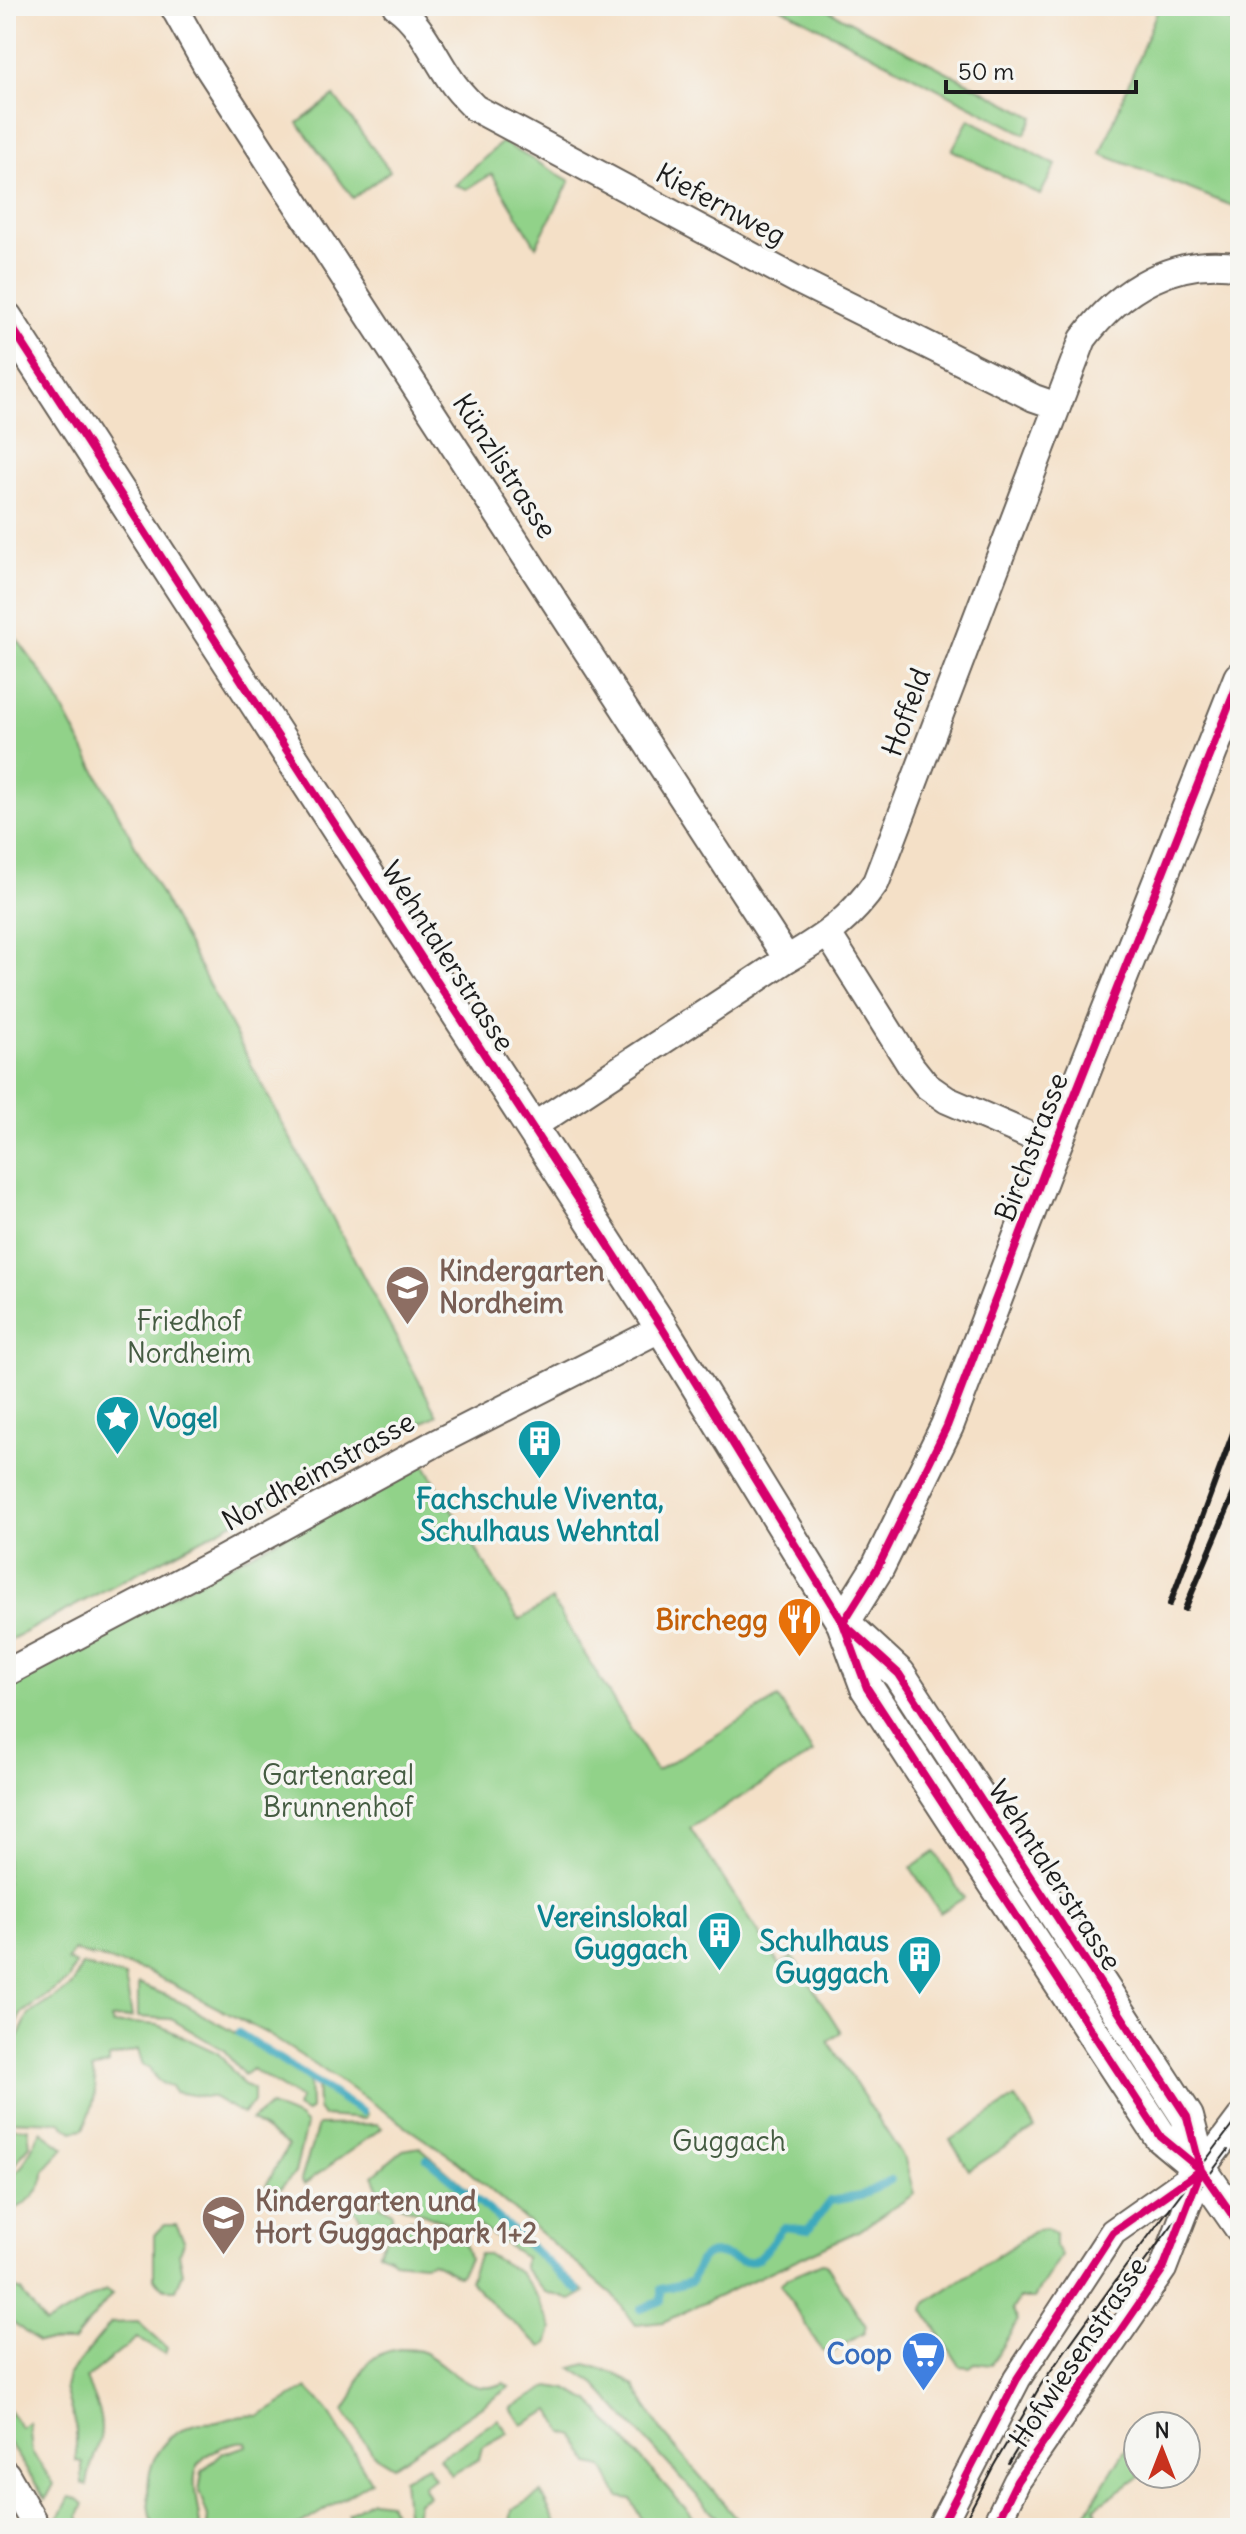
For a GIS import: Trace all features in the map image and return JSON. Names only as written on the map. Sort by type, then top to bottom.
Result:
[{"type":"main road","name":"Wehntalerstrasse","points":[[6,318],[662,1328],[843,1623],[867,1688],[1161,2137],[1201,2170],[1240,2226]]},
{"type":"main road","name":"Birchstrasse","points":[[843,1623],[878,1567],[947,1426],[1054,1146],[1240,678]]},
{"type":"street","name":"Künzlistrasse","points":[[173,6],[205,63],[787,959]]},
{"type":"street","name":"Kiefernweg","points":[[396,6],[409,16],[423,34],[448,77],[475,108],[797,280],[1034,398],[1057,406]]},
{"type":"street","name":"Hoffeld","points":[[532,1127],[828,934],[860,905],[876,882],[1083,339],[1100,316],[1124,295],[1153,279],[1185,267],[1217,263],[1240,267]]},
{"type":"street","points":[[828,934],[911,1066],[927,1086],[947,1100],[1054,1146]]},
{"type":"street","name":"Nordheimstrasse","points":[[6,1673],[421,1451],[662,1328]]},
{"type":"street","name":"Hofwiesenstrasse","points":[[994,2528],[1017,2481],[1163,2269],[1201,2170],[1240,2118]]},
{"type":"street","name":"Hofwiesenstrasse","points":[[940,2528],[1017,2379],[1113,2232],[1201,2170]]},
{"type":"street","points":[[6,2474],[37,2528]]},
{"type":"green space","points":[[778,6],[820,6],[1034,117],[1025,134]]},
{"type":"green space","points":[[1159,6],[1192,6],[1240,25],[1240,209],[1101,154]]},
{"type":"green space","points":[[334,96],[390,171],[353,198],[298,123]]},
{"type":"green space","points":[[969,119],[1056,165],[1040,195],[952,150]]},
{"type":"green space","points":[[502,142],[570,181],[536,246],[492,174],[467,189],[455,185]]},
{"type":"green space","name":"Friedhof Nordheim","points":[[6,624],[49,683],[437,1415],[6,1642]]},
{"type":"green space","name":"Gartenareal Brunnenhof","points":[[423,1462],[519,1620],[552,1600],[656,1771],[778,1698],[813,1753],[690,1828],[780,1965],[793,1957],[841,2032],[828,2041],[905,2160],[914,2194],[858,2231],[663,2322],[636,2325],[613,2295],[453,2158],[264,2032],[149,1972],[74,1951],[67,1961],[76,1964],[68,1980],[22,2013],[6,2039],[6,1684]]},
{"type":"green space","points":[[935,1852],[964,1898],[940,1913],[911,1868]]},
{"type":"green space","points":[[82,1965],[125,1977],[132,2017],[111,2019],[113,2025],[158,2025],[218,2053],[243,2084],[253,2089],[253,2102],[243,2114],[213,2097],[175,2092],[143,2065],[138,2050],[109,2058],[109,2064],[92,2070],[94,2100],[83,2129],[73,2131],[60,2122],[6,2120],[6,2052],[12,2049],[29,2014],[71,1987]]},
{"type":"green space","points":[[138,1984],[173,1998],[309,2075],[310,2109],[306,2113],[297,2108],[300,2099],[252,2069],[244,2075],[223,2050],[171,2019],[138,2017]]},
{"type":"green space","points":[[317,2080],[367,2115],[365,2119],[323,2116],[318,2109]]},
{"type":"green space","points":[[1015,2098],[1035,2128],[969,2170],[950,2140]]},
{"type":"green space","points":[[270,2106],[299,2118],[306,2125],[295,2173],[270,2199],[261,2194],[288,2146],[251,2120]]},
{"type":"green space","points":[[377,2124],[382,2128],[304,2184],[301,2180],[318,2125]]},
{"type":"green space","points":[[6,2127],[28,2128],[30,2145],[6,2174]]},
{"type":"green space","points":[[41,2131],[64,2148],[44,2170],[38,2191],[20,2206],[6,2212],[6,2181],[22,2166]]},
{"type":"green space","points":[[420,2147],[585,2292],[571,2300],[545,2292],[524,2268],[525,2257],[477,2225],[471,2232],[382,2198],[373,2175],[403,2150]]},
{"type":"green space","points":[[360,2200],[374,2201],[392,2212],[392,2219],[382,2232],[370,2231],[352,2207]]},
{"type":"green space","points":[[409,2219],[463,2237],[469,2259],[459,2276],[432,2262],[394,2261],[378,2252],[393,2226]]},
{"type":"green space","points":[[165,2225],[176,2225],[184,2240],[179,2253],[183,2273],[176,2289],[165,2289],[154,2278],[154,2235]]},
{"type":"green space","points":[[1046,2228],[1055,2233],[1055,2246],[1061,2256],[1034,2298],[1019,2298],[1012,2310],[1018,2320],[991,2365],[975,2363],[970,2367],[960,2366],[924,2310],[926,2303],[1038,2229]]},
{"type":"green space","points":[[479,2254],[487,2254],[520,2273],[538,2298],[552,2329],[547,2344],[542,2347],[498,2310],[469,2280]]},
{"type":"green space","points":[[822,2263],[826,2264],[866,2326],[864,2333],[830,2353],[822,2351],[780,2284]]},
{"type":"green space","points":[[6,2284],[21,2291],[45,2324],[106,2290],[112,2294],[73,2342],[37,2342],[6,2316]]},
{"type":"green space","points":[[138,2322],[167,2348],[165,2354],[137,2338],[86,2379],[101,2426],[87,2486],[82,2484],[82,2462],[76,2461],[76,2429],[65,2388],[68,2376],[111,2323]]},
{"type":"green space","points":[[399,2349],[425,2353],[471,2384],[492,2387],[504,2383],[510,2387],[393,2466],[373,2454],[344,2411],[368,2364],[385,2352]]},
{"type":"green space","points":[[586,2364],[617,2374],[635,2386],[662,2432],[745,2528],[728,2528],[722,2523],[593,2382],[572,2368]]},
{"type":"green space","points":[[550,2386],[567,2389],[590,2401],[703,2528],[646,2528],[631,2499],[619,2497],[603,2467],[590,2464],[575,2436],[564,2433],[551,2410],[522,2425],[511,2408]]},
{"type":"green space","points":[[307,2388],[327,2409],[371,2481],[295,2528],[207,2528],[208,2516],[199,2492],[202,2471],[221,2454],[247,2446],[246,2442],[234,2443],[205,2457],[195,2474],[200,2528],[154,2528],[148,2496],[149,2481],[151,2467],[165,2442],[196,2424],[260,2416]]},
{"type":"green space","points":[[6,2406],[21,2428],[29,2423],[32,2452],[54,2484],[46,2499],[6,2439]]},
{"type":"green space","points":[[498,2419],[508,2433],[482,2447],[479,2459],[451,2475],[439,2458]]},
{"type":"green space","points":[[1122,2455],[1122,2489],[1095,2507],[1101,2528],[1077,2528]]},
{"type":"green space","points":[[427,2466],[435,2479],[423,2486],[429,2496],[418,2502],[413,2527],[406,2513],[403,2479]]},
{"type":"green space","points":[[541,2493],[558,2527],[564,2528],[499,2528],[510,2523],[512,2510]]},
{"type":"green space","points":[[70,2497],[84,2504],[79,2516],[83,2528],[60,2528],[57,2521]]},
{"type":"green space","points":[[371,2500],[389,2502],[398,2528],[354,2528],[348,2514]]},
{"type":"waterway","points":[[239,2033],[362,2112]]},
{"type":"waterway","points":[[427,2159],[578,2290]]},
{"type":"waterway","points":[[641,2309],[661,2301],[661,2289],[691,2282],[707,2255],[720,2254],[748,2262],[755,2260],[784,2227],[808,2230],[830,2201],[860,2196],[891,2180]]},
{"type":"tram line","points":[[961,2528],[1042,2383],[1240,2115]]},
{"type":"tram line","points":[[1008,2464],[1093,2331],[1228,2150]]},
{"type":"railway","points":[[1170,1604],[1240,1414]]},
{"type":"railway","points":[[1185,1609],[1240,1479]]},
{"type":"cycle path","points":[[6,318],[662,1328],[843,1623],[867,1688],[1161,2137],[1201,2170],[1240,2226]]},
{"type":"cycle path","points":[[843,1623],[878,1567],[947,1426],[1240,678]]},
{"type":"cycle path","points":[[846,1626],[899,1674],[1187,2117],[1201,2170]]},
{"type":"cycle path","points":[[940,2528],[1017,2379],[1113,2232],[1201,2170]]},
{"type":"cycle path","points":[[994,2528],[1017,2481],[1163,2269],[1201,2170]]},
{"type":"place","name":"Kindergarten Nordheim","points":[[408,1326]]},
{"type":"place","name":"Vogel","points":[[118,1457]]},
{"type":"place","name":"Fachschule Viventa, Schulhaus Wehntal","points":[[540,1481]]},
{"type":"place","name":"Birchegg","points":[[799,1659]]},
{"type":"place","name":"Vereinslokal Guggach","points":[[719,1972]]},
{"type":"place","name":"Schulhaus Guggach","points":[[920,1996]]},
{"type":"place","name":"Kindergarten und Hort Guggachpark 1+2","points":[[224,2256]]},
{"type":"place","name":"Coop","points":[[923,2393]]},
{"type":"park label","name":"Guggach","points":[[729,2141]]}]
